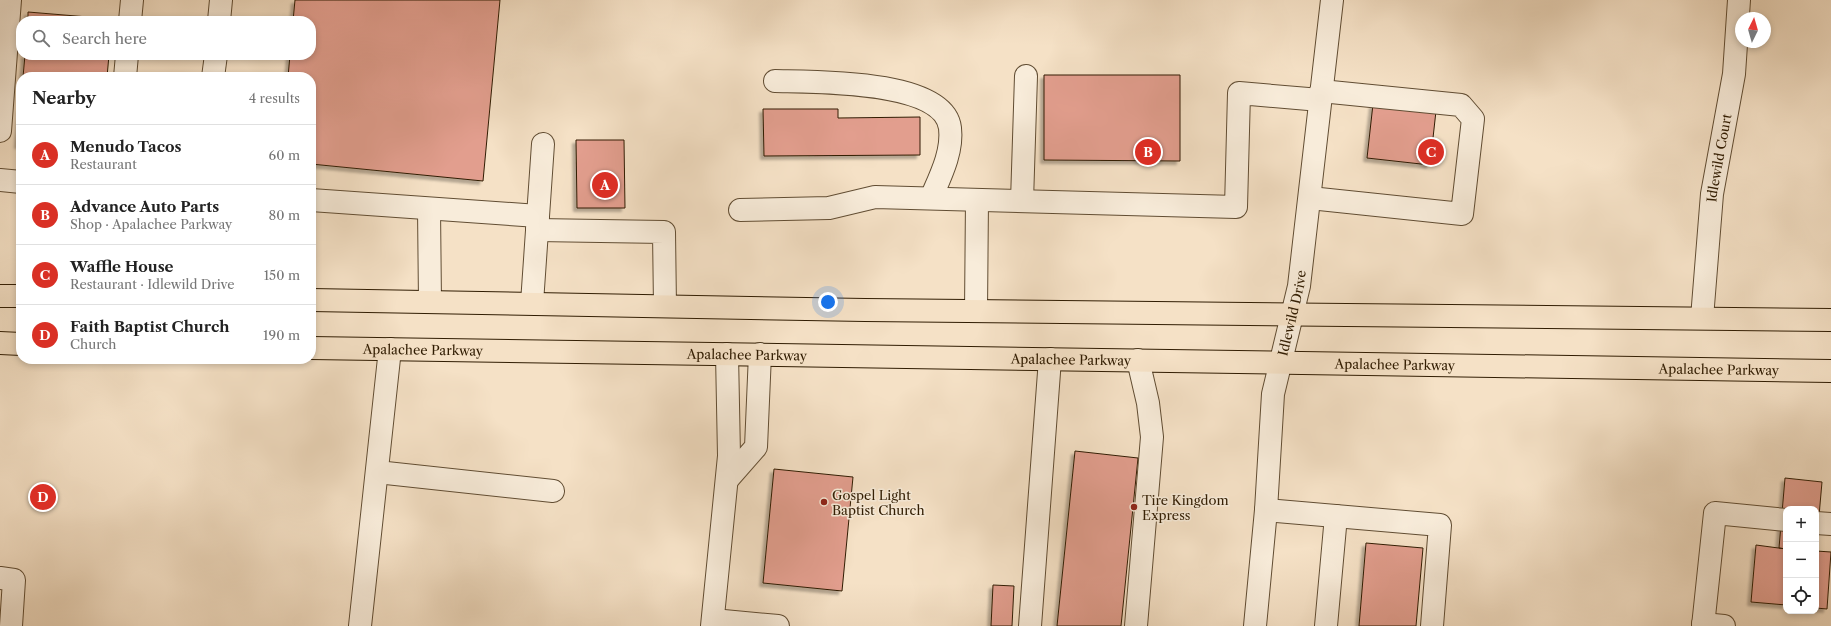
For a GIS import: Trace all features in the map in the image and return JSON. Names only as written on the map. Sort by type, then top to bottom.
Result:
[{"type":"main road","points":[[0,296],[16,296]]},
{"type":"main road","points":[[316,300],[976,311],[1292,313],[1831,320]]},
{"type":"main road","points":[[0,344],[16,344]]},
{"type":"main road","name":"Apalachee Parkway","points":[[316,348],[1831,371]]},
{"type":"street","points":[[0,131],[10,0]]},
{"type":"street","points":[[130,16],[132,0]]},
{"type":"street","points":[[219,16],[221,0]]},
{"type":"street","name":"Idlewild Drive","points":[[1255,626],[1266,510],[1273,394],[1299,286],[1332,0]]},
{"type":"street","name":"Idlewild Court","points":[[1702,318],[1712,194],[1734,74],[1739,0]]},
{"type":"street","points":[[125,72],[127,60]]},
{"type":"street","points":[[214,72],[216,60]]},
{"type":"street","points":[[1022,201],[1026,76]]},
{"type":"street","points":[[775,81],[872,85],[918,96],[936,107],[946,117],[950,127],[950,141],[946,161],[931,198]]},
{"type":"street","points":[[740,210],[829,208],[875,197],[1236,207],[1239,93],[1321,96],[1461,105],[1473,119],[1462,214],[1310,198]]},
{"type":"street","points":[[532,303],[543,144]]},
{"type":"street","points":[[0,180],[16,182]]},
{"type":"street","points":[[316,200],[429,209],[538,223],[664,232],[665,306]]},
{"type":"street","points":[[976,311],[977,200]]},
{"type":"street","points":[[429,209],[430,302]]},
{"type":"street","points":[[360,626],[390,349]]},
{"type":"street","points":[[727,354],[729,456],[713,623],[778,626]]},
{"type":"street","points":[[727,480],[756,447],[760,354]]},
{"type":"street","points":[[1030,626],[1050,359]]},
{"type":"street","points":[[1136,626],[1152,437],[1148,403],[1138,360]]},
{"type":"street","points":[[377,472],[554,491]]},
{"type":"street","points":[[1266,510],[1440,525],[1432,626]]},
{"type":"street","points":[[1724,626],[1703,625],[1715,513],[1783,520]]},
{"type":"street","points":[[1326,626],[1336,516]]},
{"type":"street","points":[[1819,522],[1831,524]]},
{"type":"street","points":[[0,578],[14,580],[11,626]]},
{"type":"building","points":[[295,0],[500,0],[483,181],[316,164],[316,72],[288,72],[290,60],[316,60],[316,16],[293,16]]},
{"type":"building","points":[[28,12],[76,16],[28,16]]},
{"type":"building","points":[[25,60],[109,60],[107,72],[23,72]]},
{"type":"building","points":[[1044,75],[1180,75],[1180,161],[1044,160]]},
{"type":"building","points":[[1373,104],[1436,111],[1430,165],[1367,158]]},
{"type":"building","points":[[763,109],[838,109],[838,118],[920,117],[920,155],[764,156]]},
{"type":"building","points":[[576,140],[624,140],[625,208],[577,208]]},
{"type":"building","points":[[1075,451],[1138,458],[1121,626],[1057,626]]},
{"type":"building","points":[[774,469],[853,477],[842,591],[763,583]]},
{"type":"building","points":[[1785,478],[1822,482],[1819,516],[1819,506],[1783,506],[1783,549],[1779,548]]},
{"type":"building","points":[[1366,543],[1423,548],[1416,626],[1359,626]]},
{"type":"building","points":[[1756,545],[1783,549],[1783,605],[1751,602]]},
{"type":"building","points":[[1819,551],[1831,552],[1827,609],[1819,608]]},
{"type":"building","points":[[993,585],[1014,586],[1012,626],[991,626]]},
{"type":"place","name":"Advance Auto Parts","points":[[1148,152]]},
{"type":"place","name":"Waffle House","points":[[1431,152]]},
{"type":"place","name":"Menudo Tacos","points":[[605,185]]},
{"type":"place","name":"Faith Baptist Church","points":[[43,497]]},
{"type":"place","name":"Gospel Light Baptist Church","points":[[824,502]]},
{"type":"place","name":"Tire Kingdom Express","points":[[1134,507]]}]
